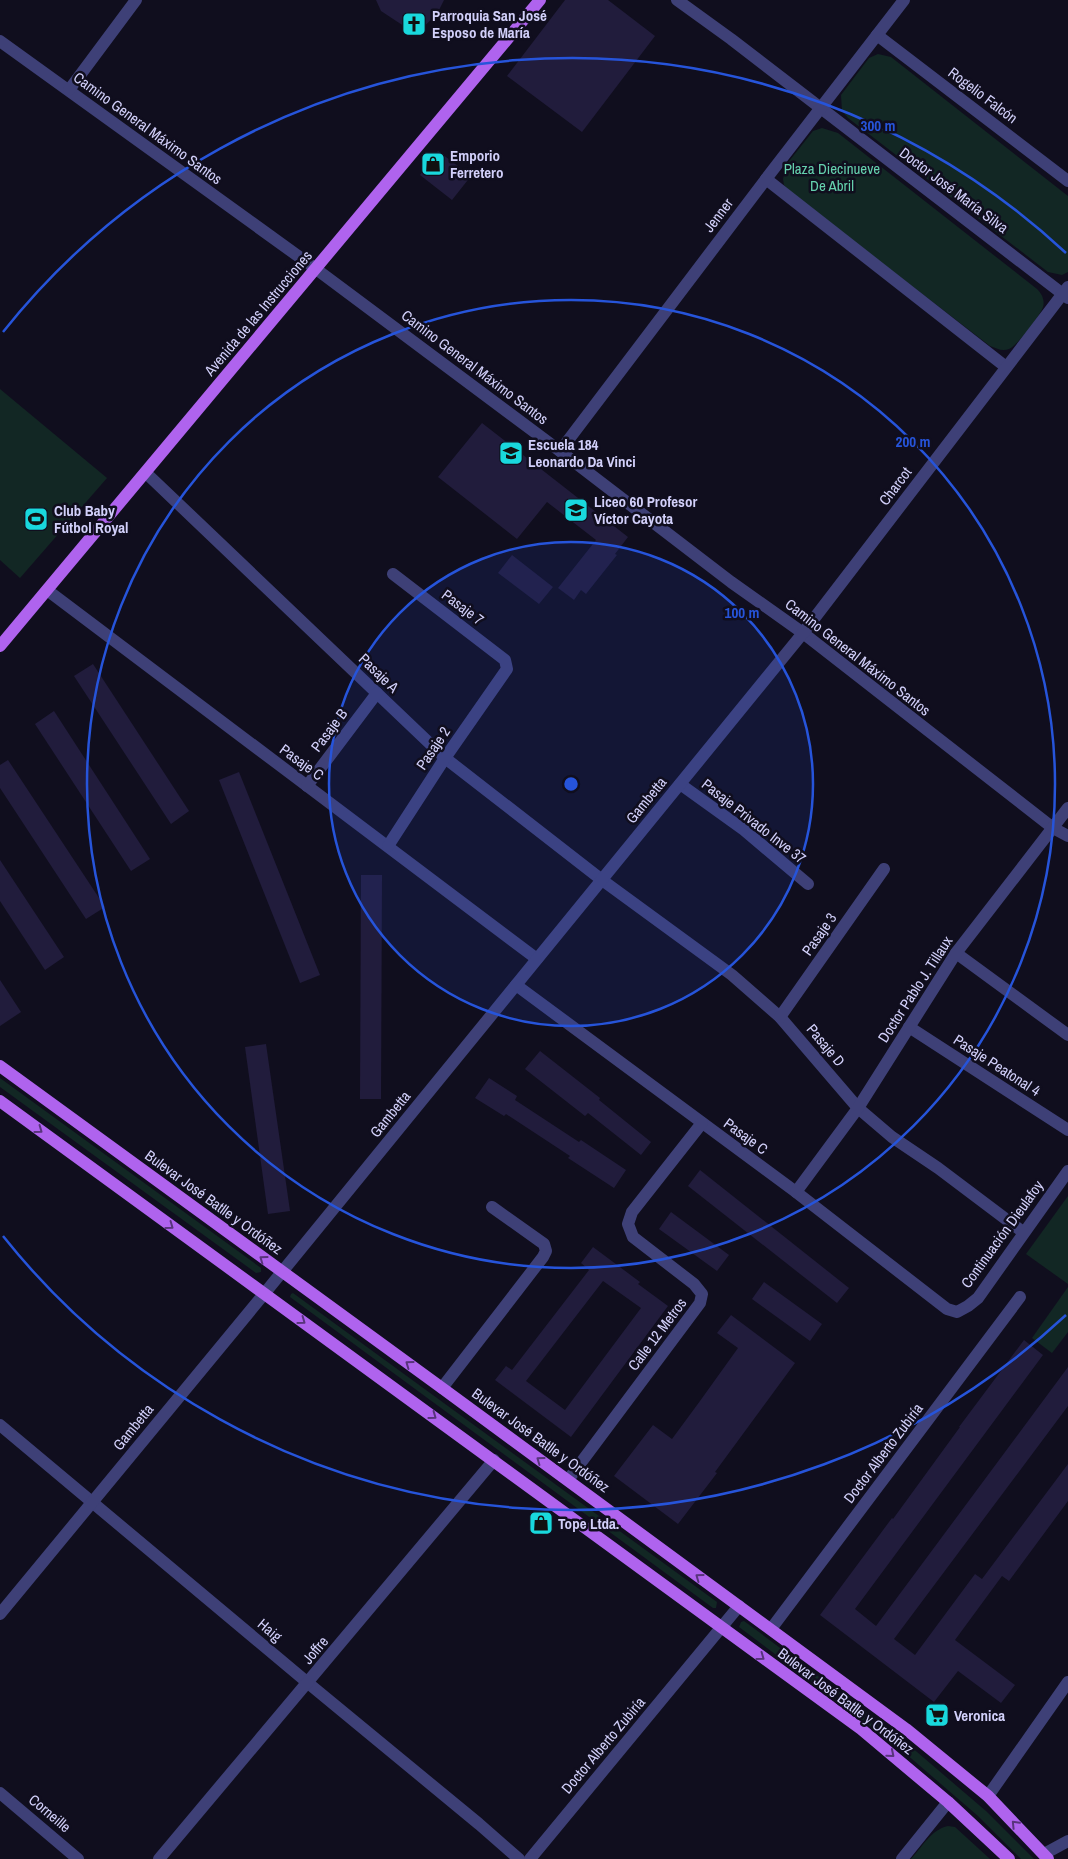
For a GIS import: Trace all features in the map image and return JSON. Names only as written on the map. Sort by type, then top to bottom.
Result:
[{"type":"main road","name":"Avenida de las Instrucciones","points":[[0,646],[540,0]]},
{"type":"main road","name":"Bulevar José Batlle y Ordóñez","points":[[0,1066],[906,1729],[988,1796],[1046,1857]]},
{"type":"main road","name":"Bulevar José Batlle y Ordóñez","points":[[0,1101],[861,1729],[948,1802],[1009,1859]]},
{"type":"street","points":[[69,90],[136,0]]},
{"type":"street","name":"Doctor José María Silva","points":[[677,0],[1066,293]]},
{"type":"street","name":"Jenner","points":[[560,451],[904,0]]},
{"type":"street","name":"Rogelio Falcón","points":[[877,35],[1068,181]]},
{"type":"street","name":"Camino General Máximo Santos","points":[[0,41],[316,269],[724,576],[803,633],[1054,828],[1068,836]]},
{"type":"street","points":[[766,179],[1006,367]]},
{"type":"street","name":"Charcot","points":[[803,633],[1006,367],[1066,293]]},
{"type":"street","name":"Pasaje A","points":[[146,473],[445,758],[602,880]]},
{"type":"street","name":"Pasaje 7","points":[[393,574],[505,660],[507,669]]},
{"type":"street","name":"Pasaje C","points":[[48,590],[537,959]]},
{"type":"street","name":"Gambetta","points":[[0,1614],[264,1294],[803,633]]},
{"type":"street","name":"Pasaje 2","points":[[388,846],[445,758],[507,669]]},
{"type":"street","name":"Pasaje B","points":[[307,786],[377,693]]},
{"type":"street","name":"Pasaje Privado Inve 37","points":[[680,784],[744,830],[808,884]]},
{"type":"street","name":"Doctor Pablo J. Tillaux","points":[[796,1192],[858,1108],[956,953],[1068,808]]},
{"type":"street","name":"Pasaje 3","points":[[780,1017],[884,869]]},
{"type":"street","name":"Pasaje D","points":[[602,880],[713,960],[780,1017],[858,1108],[892,1137],[938,1168],[1023,1232]]},
{"type":"street","points":[[956,953],[1068,1035]]},
{"type":"street","name":"Pasaje C","points":[[516,985],[796,1192],[947,1309],[957,1312]]},
{"type":"street","name":"Pasaje Peatonal 4","points":[[910,1027],[1068,1130]]},
{"type":"street","name":"Calle 12 Metros","points":[[568,1480],[700,1303],[702,1294],[694,1284],[633,1237],[628,1224],[632,1212],[702,1124]]},
{"type":"street","name":"Continuación Dieulafoy","points":[[957,1312],[978,1298],[1068,1171]]},
{"type":"street","points":[[442,1388],[546,1251],[544,1244],[492,1207]]},
{"type":"street","name":"Doctor Alberto Zubiría","points":[[771,1629],[1020,1297]]},
{"type":"street","name":"Haig","points":[[0,1425],[519,1859]]},
{"type":"street","name":"Joffre","points":[[159,1859],[494,1460]]},
{"type":"street","name":"Doctor Alberto Zubiría","points":[[530,1859],[738,1606]]},
{"type":"street","points":[[988,1796],[1068,1682]]},
{"type":"street","name":"Corneille","points":[[0,1793],[78,1859]]},
{"type":"street","points":[[902,1859],[948,1802]]},
{"type":"street","points":[[1046,1857],[1068,1841]]},
{"type":"green space","name":"Plaza Diecinueve De Abril","points":[[878,54],[891,57],[1068,196],[1068,272],[1062,275],[1048,272],[848,118],[842,111],[841,95],[869,58]]},
{"type":"green space","name":"Plaza Diecinueve De Abril","points":[[822,128],[838,133],[1039,291],[1043,297],[1043,307],[1038,317],[1013,347],[1004,350],[990,346],[791,193],[784,185],[783,179],[786,165],[813,131]]},
{"type":"green space","name":"Club Baby Fútbol Royal","points":[[0,389],[107,478],[20,578],[0,560]]},
{"type":"green space","points":[[0,1078],[261,1268],[261,1272],[256,1273],[0,1087]]},
{"type":"green space","points":[[1068,1196],[1068,1284],[1026,1254]]},
{"type":"green space","points":[[1068,1287],[1068,1332],[1052,1353],[1032,1338]]},
{"type":"green space","points":[[293,1293],[717,1602],[716,1608],[713,1608],[290,1297]]},
{"type":"green space","points":[[744,1621],[896,1734],[986,1811],[1034,1859],[1021,1859],[978,1816],[898,1747],[739,1627],[741,1622]]},
{"type":"green space","points":[[948,1826],[955,1827],[990,1859],[911,1859],[932,1835]]},
{"type":"building","name":"Parroquia San José Esposo de María","points":[[376,0],[444,0],[437,14],[416,34],[381,11]]},
{"type":"building","points":[[565,0],[608,0],[655,36],[582,132],[507,76]]},
{"type":"building","points":[[438,151],[471,176],[452,200],[420,175]]},
{"type":"building","points":[[482,423],[628,537],[615,554],[617,555],[586,594],[581,590],[574,600],[558,588],[596,540],[547,502],[517,539],[438,477]]},
{"type":"building","points":[[512,555],[553,587],[539,604],[498,573]]},
{"type":"building","points":[[93,664],[189,811],[171,824],[74,676]]},
{"type":"building","points":[[54,711],[150,859],[131,871],[35,724]]},
{"type":"building","points":[[8,760],[105,907],[86,919],[0,788],[0,765]]},
{"type":"building","points":[[239,772],[320,975],[300,983],[219,780]]},
{"type":"building","points":[[0,860],[64,957],[45,970],[0,901]]},
{"type":"building","points":[[361,875],[382,875],[381,1099],[360,1099]]},
{"type":"building","points":[[0,980],[21,1012],[0,1026]]},
{"type":"building","points":[[266,1044],[290,1211],[268,1214],[245,1047]]},
{"type":"building","points":[[540,1051],[600,1098],[599,1100],[651,1142],[641,1155],[588,1113],[585,1116],[525,1069]]},
{"type":"building","points":[[489,1078],[517,1096],[515,1100],[626,1170],[614,1188],[568,1158],[570,1156],[506,1114],[504,1116],[475,1098]]},
{"type":"building","points":[[700,1170],[849,1288],[837,1303],[688,1186]]},
{"type":"building","points":[[671,1212],[729,1255],[717,1271],[659,1229]]},
{"type":"building","points":[[593,1247],[640,1282],[638,1284],[668,1306],[571,1437],[495,1380],[506,1366],[512,1370],[589,1270],[581,1263]],"holes":[[[603,1281],[641,1308],[565,1410],[526,1381]]]},
{"type":"building","points":[[764,1282],[822,1324],[810,1341],[752,1299]]},
{"type":"building","points":[[731,1315],[795,1363],[715,1472],[717,1473],[678,1524],[614,1476],[653,1425],[672,1439],[700,1401],[738,1348],[717,1333]]},
{"type":"building","points":[[1024,1340],[1043,1355],[855,1609],[876,1626],[1068,1367],[1068,1406],[894,1639],[915,1655],[975,1574],[982,1579],[1068,1464],[1068,1501],[1009,1581],[1002,1576],[955,1640],[1015,1685],[1001,1703],[958,1671],[934,1702],[820,1615]]},
{"type":"place","name":"Parroquia San José Esposo de María","points":[[414,24]]},
{"type":"place","name":"Emporio Ferretero","points":[[433,164]]},
{"type":"place","name":"Escuela 184 Leonardo Da Vinci","points":[[511,453]]},
{"type":"place","name":"Liceo 60 Profesor Víctor Cayota","points":[[576,510]]},
{"type":"place","name":"Club Baby Fútbol Royal","points":[[36,519]]},
{"type":"place","name":"Tope Ltda.","points":[[541,1523]]},
{"type":"place","name":"Veronica","points":[[937,1715]]}]
